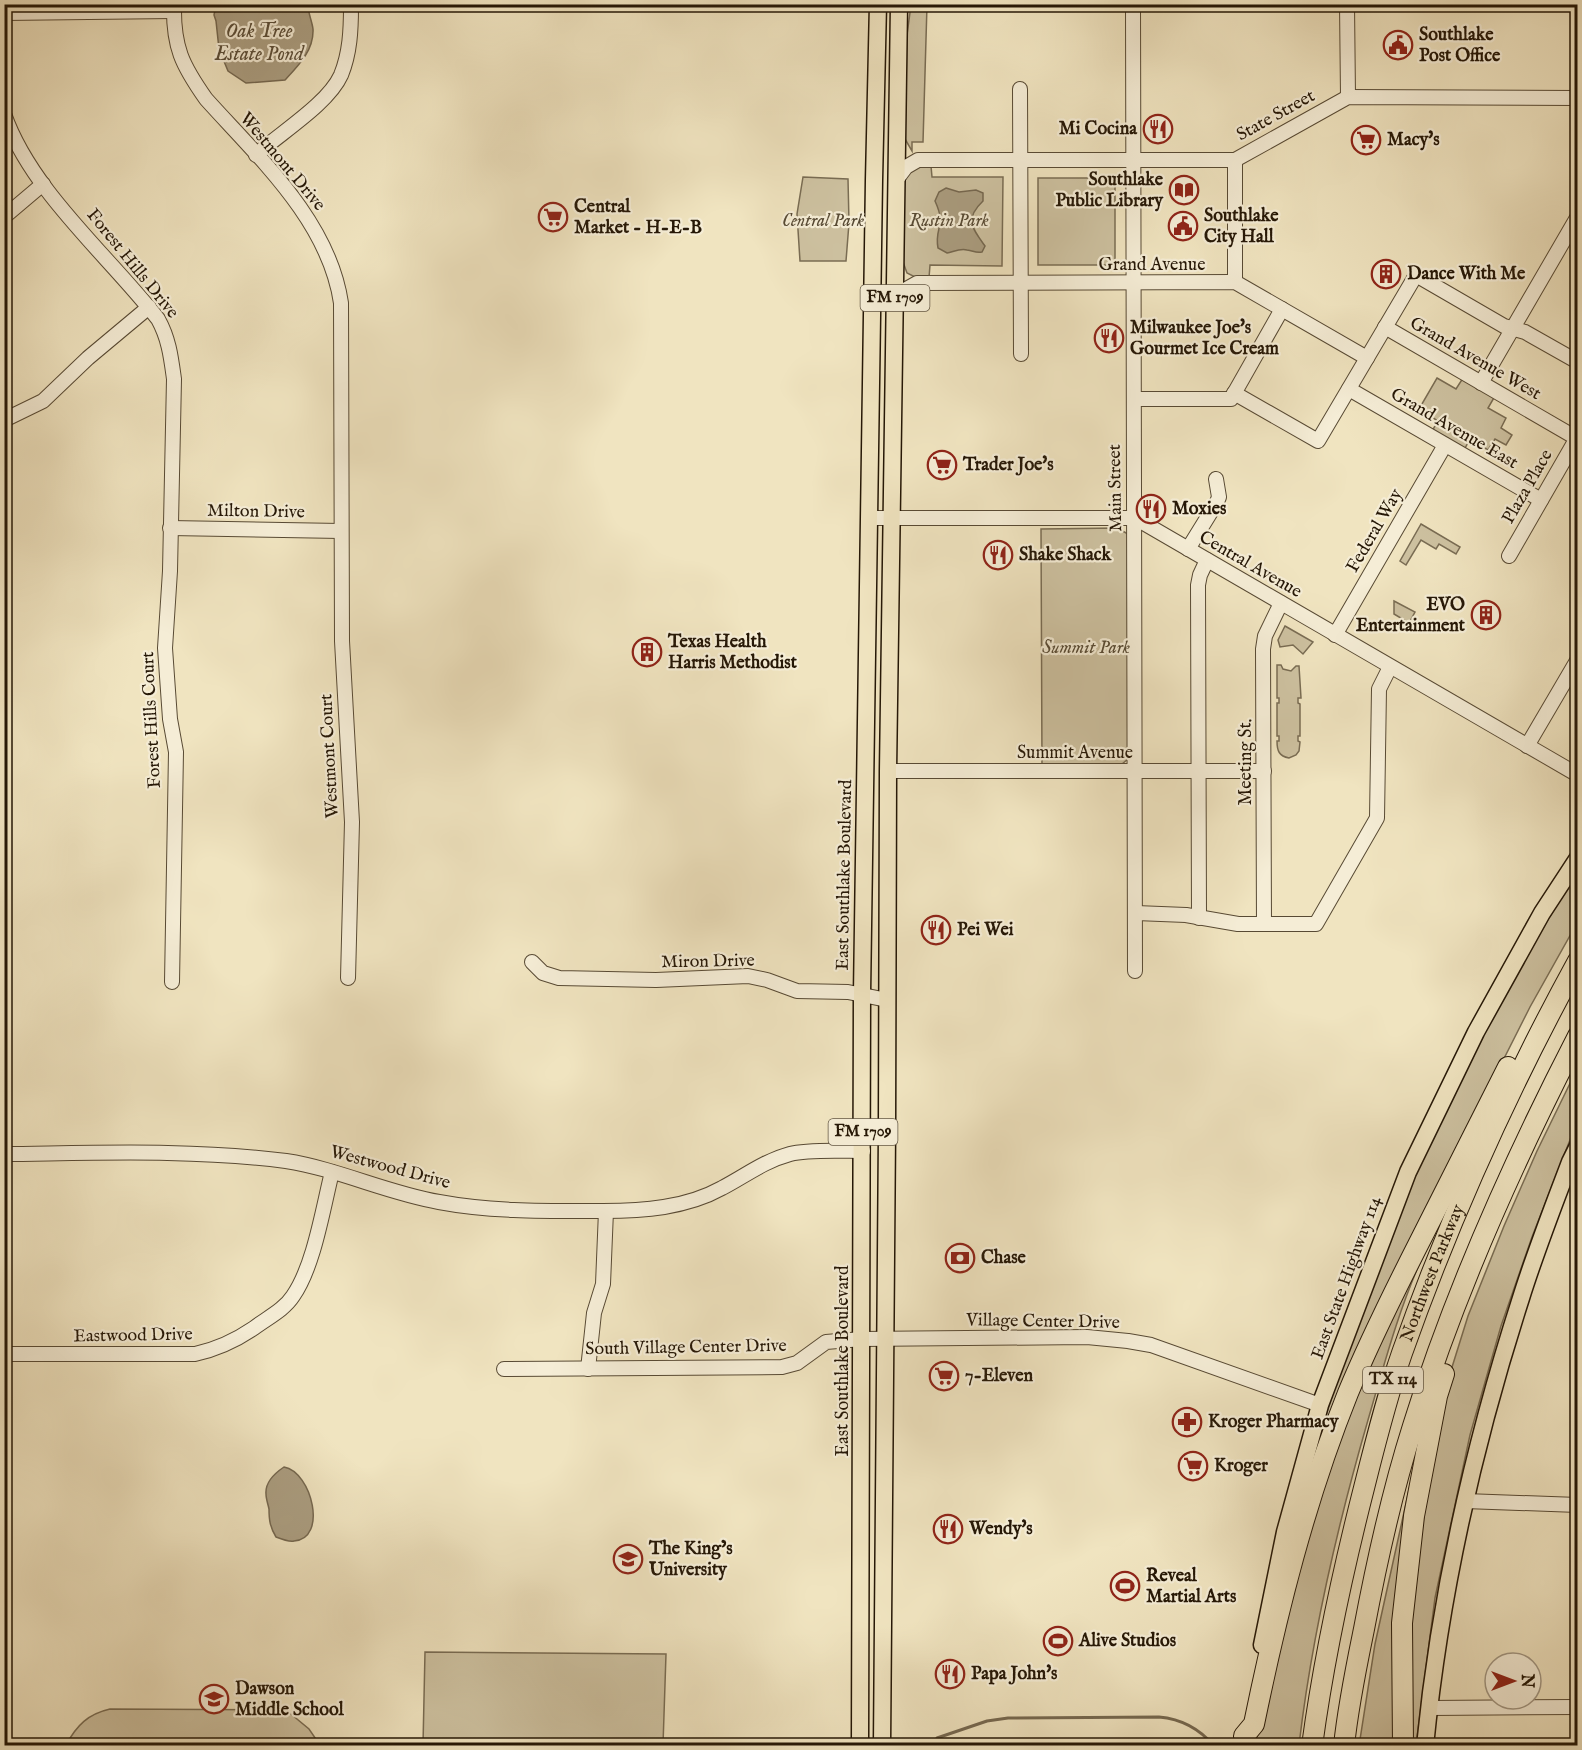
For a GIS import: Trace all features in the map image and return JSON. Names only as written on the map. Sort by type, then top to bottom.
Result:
[{"type":"highway","name":"Northwest Parkway","points":[[1312,1746],[1327,1653],[1351,1540],[1384,1409],[1398,1365],[1431,1274],[1484,1145],[1538,1035],[1578,961]]},
{"type":"highway","points":[[1243,1741],[1254,1724],[1280,1607],[1299,1540],[1348,1393],[1405,1268],[1516,1051],[1538,1035]]},
{"type":"highway","name":"Northwest Parkway","points":[[1344,1746],[1378,1555],[1413,1426],[1441,1344],[1480,1243],[1505,1185],[1578,1036]]},
{"type":"highway","points":[[1403,1746],[1402,1623],[1414,1516],[1437,1396],[1482,1268],[1480,1243]]},
{"type":"main road","name":"East Southlake Boulevard","points":[[860,1746],[862,994],[878,4]]},
{"type":"main road","name":"FM 1709","points":[[882,1746],[888,771],[900,4]]},
{"type":"main road","name":"East State Highway 114","points":[[1243,1741],[1285,1532],[1320,1406],[1408,1172],[1476,1032],[1542,913],[1578,858]]},
{"type":"main road","points":[[1425,1746],[1438,1636],[1455,1540],[1486,1414],[1521,1297],[1570,1162],[1578,1146]]},
{"type":"street","name":"Main Street","points":[[1133,4],[1135,971]]},
{"type":"street","points":[[1347,4],[1347,97]]},
{"type":"street","points":[[256,155],[320,103],[340,77],[348,50],[351,6]]},
{"type":"street","points":[[4,13],[173,8]]},
{"type":"street","name":"Westmont Drive","points":[[173,8],[176,44],[190,75],[206,99],[301,208],[327,253],[339,288],[341,303],[341,531]]},
{"type":"street","points":[[1020,89],[1020,354]]},
{"type":"street","name":"State Street","points":[[918,160],[1235,160],[1347,97],[1578,98]]},
{"type":"street","name":"Forest Hills Drive","points":[[4,114],[31,169],[149,307],[166,333],[174,379],[170,528]]},
{"type":"street","points":[[897,138],[906,151],[918,160],[906,167],[897,179]]},
{"type":"street","points":[[1235,160],[1235,282],[1367,358]]},
{"type":"street","points":[[4,217],[43,184]]},
{"type":"street","points":[[1481,383],[1578,216]]},
{"type":"street","points":[[895,264],[905,276],[917,284],[901,292],[895,300]]},
{"type":"street","points":[[1234,393],[1318,441],[1416,275],[1512,329],[1526,332],[1578,362]]},
{"type":"street","name":"Grand Avenue","points":[[917,284],[1235,282]]},
{"type":"street","points":[[4,420],[43,401],[88,358],[149,307]]},
{"type":"street","points":[[1134,399],[1231,399],[1282,309]]},
{"type":"street","name":"Grand Avenue West","points":[[1385,327],[1577,438]]},
{"type":"street","name":"Grand Avenue East","points":[[1349,389],[1541,500]]},
{"type":"street","name":"Plaza Place","points":[[1509,556],[1577,438]]},
{"type":"street","name":"Federal Way","points":[[1335,635],[1446,445]]},
{"type":"street","points":[[1188,549],[1219,497],[1216,479]]},
{"type":"street","points":[[869,518],[1135,518]]},
{"type":"street","name":"Central Avenue","points":[[1135,518],[1578,776]]},
{"type":"street","name":"Milton Drive","points":[[170,528],[341,531]]},
{"type":"street","name":"Forest Hills Court","points":[[170,528],[165,648],[168,695],[176,753],[172,982]]},
{"type":"street","name":"Westmont Court","points":[[341,531],[342,641],[352,822],[348,978]]},
{"type":"street","points":[[1199,918],[1198,585],[1200,574],[1207,560]]},
{"type":"street","name":"Meeting St.","points":[[1264,924],[1263,649],[1265,636],[1281,603]]},
{"type":"street","points":[[1527,746],[1578,659]]},
{"type":"street","points":[[1136,913],[1172,913],[1225,923],[1316,924],[1374,827],[1379,810],[1379,689],[1390,667]]},
{"type":"street","name":"Summit Avenue","points":[[888,771],[1264,771]]},
{"type":"street","name":"Miron Drive","points":[[532,962],[543,973],[559,978],[656,981],[748,976],[797,991],[833,991],[862,994],[887,1000]]},
{"type":"street","name":"Westwood Drive","points":[[4,1154],[229,1155],[288,1162],[332,1172],[440,1203],[513,1210],[606,1211],[669,1207],[692,1200],[721,1189],[770,1160],[793,1153],[863,1151]]},
{"type":"street","name":"Eastwood Drive","points":[[4,1354],[195,1354],[213,1350],[234,1341],[282,1308],[293,1296],[302,1280],[313,1248],[332,1172]]},
{"type":"street","points":[[588,1369],[594,1313],[603,1284],[606,1211]]},
{"type":"street","name":"Village Center Drive","points":[[862,1339],[1087,1337],[1128,1341],[1168,1351],[1320,1406]]},
{"type":"street","name":"South Village Center Drive","points":[[504,1369],[782,1367],[797,1363],[826,1342],[862,1339]]},
{"type":"street","points":[[1465,1501],[1578,1505]]},
{"type":"street","points":[[1430,1708],[1578,1707]]},
{"type":"green space","points":[[911,5],[927,5],[923,142],[912,142],[912,151],[905,139],[907,35]]},
{"type":"green space","name":"Rustin Park","points":[[918,166],[931,166],[932,177],[1003,177],[1002,266],[930,265],[929,278],[917,278],[907,273],[903,262],[904,183],[909,172]]},
{"type":"green space","name":"Central Park","points":[[803,177],[848,179],[849,223],[846,261],[800,261],[797,214]]},
{"type":"green space","name":"Rustin Park","points":[[1038,178],[1115,178],[1115,265],[1038,265]]},
{"type":"green space","points":[[1437,378],[1456,389],[1463,378],[1495,396],[1488,408],[1506,418],[1501,428],[1512,435],[1506,445],[1495,439],[1488,450],[1470,439],[1464,450],[1432,431],[1438,421],[1419,409]]},
{"type":"green space","points":[[1421,524],[1460,547],[1456,554],[1439,544],[1436,549],[1421,540],[1406,565],[1400,561]]},
{"type":"green space","name":"Summit Park","points":[[1117,528],[1128,534],[1128,759],[1122,764],[1042,766],[1041,529]]},
{"type":"green space","points":[[1394,601],[1415,612],[1409,623],[1394,614]]},
{"type":"green space","points":[[1285,626],[1313,642],[1303,654],[1293,645],[1280,647],[1278,640]]},
{"type":"green space","points":[[1277,665],[1291,671],[1299,666],[1301,698],[1298,698],[1300,736],[1298,736],[1298,741],[1300,742],[1299,751],[1289,758],[1281,754],[1277,748],[1279,698],[1277,698]]},
{"type":"green space","points":[[1577,872],[1577,923],[1530,1007],[1476,1114],[1309,1473],[1359,1316],[1421,1163],[1494,1015]]},
{"type":"green space","points":[[1577,1069],[1577,1122],[1532,1237],[1501,1326],[1470,1435],[1435,1598],[1416,1745],[1409,1746],[1410,1593],[1448,1380],[1468,1316],[1504,1226]]},
{"type":"green space","points":[[1423,1256],[1392,1337],[1346,1500],[1318,1622],[1299,1745],[1255,1746],[1288,1589],[1365,1365]]},
{"type":"green space","points":[[1410,1485],[1401,1745],[1359,1746],[1375,1644]]},
{"type":"green space","points":[[425,1652],[666,1654],[663,1745],[423,1745]]},
{"type":"green space","points":[[110,1709],[286,1710],[309,1729],[320,1745],[66,1745],[84,1721]]},
{"type":"water","name":"Oak Tree Estate Pond","points":[[216,5],[308,5],[313,29],[311,44],[300,63],[285,80],[246,83],[228,71],[219,49],[214,15]]},
{"type":"water","points":[[946,188],[959,192],[976,190],[983,193],[983,201],[973,213],[972,218],[974,229],[985,246],[982,252],[962,249],[947,253],[938,248],[940,216],[935,201],[939,192]]},
{"type":"water","points":[[284,1467],[294,1472],[302,1480],[312,1505],[311,1529],[304,1537],[294,1541],[276,1537],[270,1523],[266,1498],[269,1482]]},
{"type":"waterway","points":[[937,1738],[987,1721],[1008,1718],[1159,1717],[1189,1726],[1202,1734],[1214,1746]]},
{"type":"place","name":"Southlake Post Office","points":[[1398,45]]},
{"type":"place","name":"Mi Cocina","points":[[1158,129]]},
{"type":"place","name":"Macy's","points":[[1366,140]]},
{"type":"place","name":"Southlake Public Library","points":[[1184,190]]},
{"type":"place","name":"Central Market - H-E-B","points":[[553,217]]},
{"type":"place","name":"Southlake City Hall","points":[[1183,226]]},
{"type":"place","name":"Dance With Me","points":[[1386,274]]},
{"type":"place","name":"Milwaukee Joe's Gourmet Ice Cream","points":[[1109,338]]},
{"type":"place","name":"Trader Joe's","points":[[942,465]]},
{"type":"place","name":"Moxies","points":[[1151,509]]},
{"type":"place","name":"Shake Shack","points":[[998,555]]},
{"type":"place","name":"EVO Entertainment","points":[[1486,615]]},
{"type":"place","name":"Texas Health Harris Methodist","points":[[647,652]]},
{"type":"place","name":"Pei Wei","points":[[936,930]]},
{"type":"place","name":"Chase","points":[[960,1258]]},
{"type":"place","name":"7-Eleven","points":[[944,1376]]},
{"type":"place","name":"Kroger Pharmacy","points":[[1187,1422]]},
{"type":"place","name":"Kroger","points":[[1193,1466]]},
{"type":"place","name":"Wendy's","points":[[948,1529]]},
{"type":"place","name":"The King’s University","points":[[628,1559]]},
{"type":"place","name":"Reveal Martial Arts","points":[[1125,1586]]},
{"type":"place","name":"Alive Studios","points":[[1058,1641]]},
{"type":"place","name":"Papa John's","points":[[950,1674]]},
{"type":"place","name":"Dawson Middle School","points":[[214,1699]]}]
